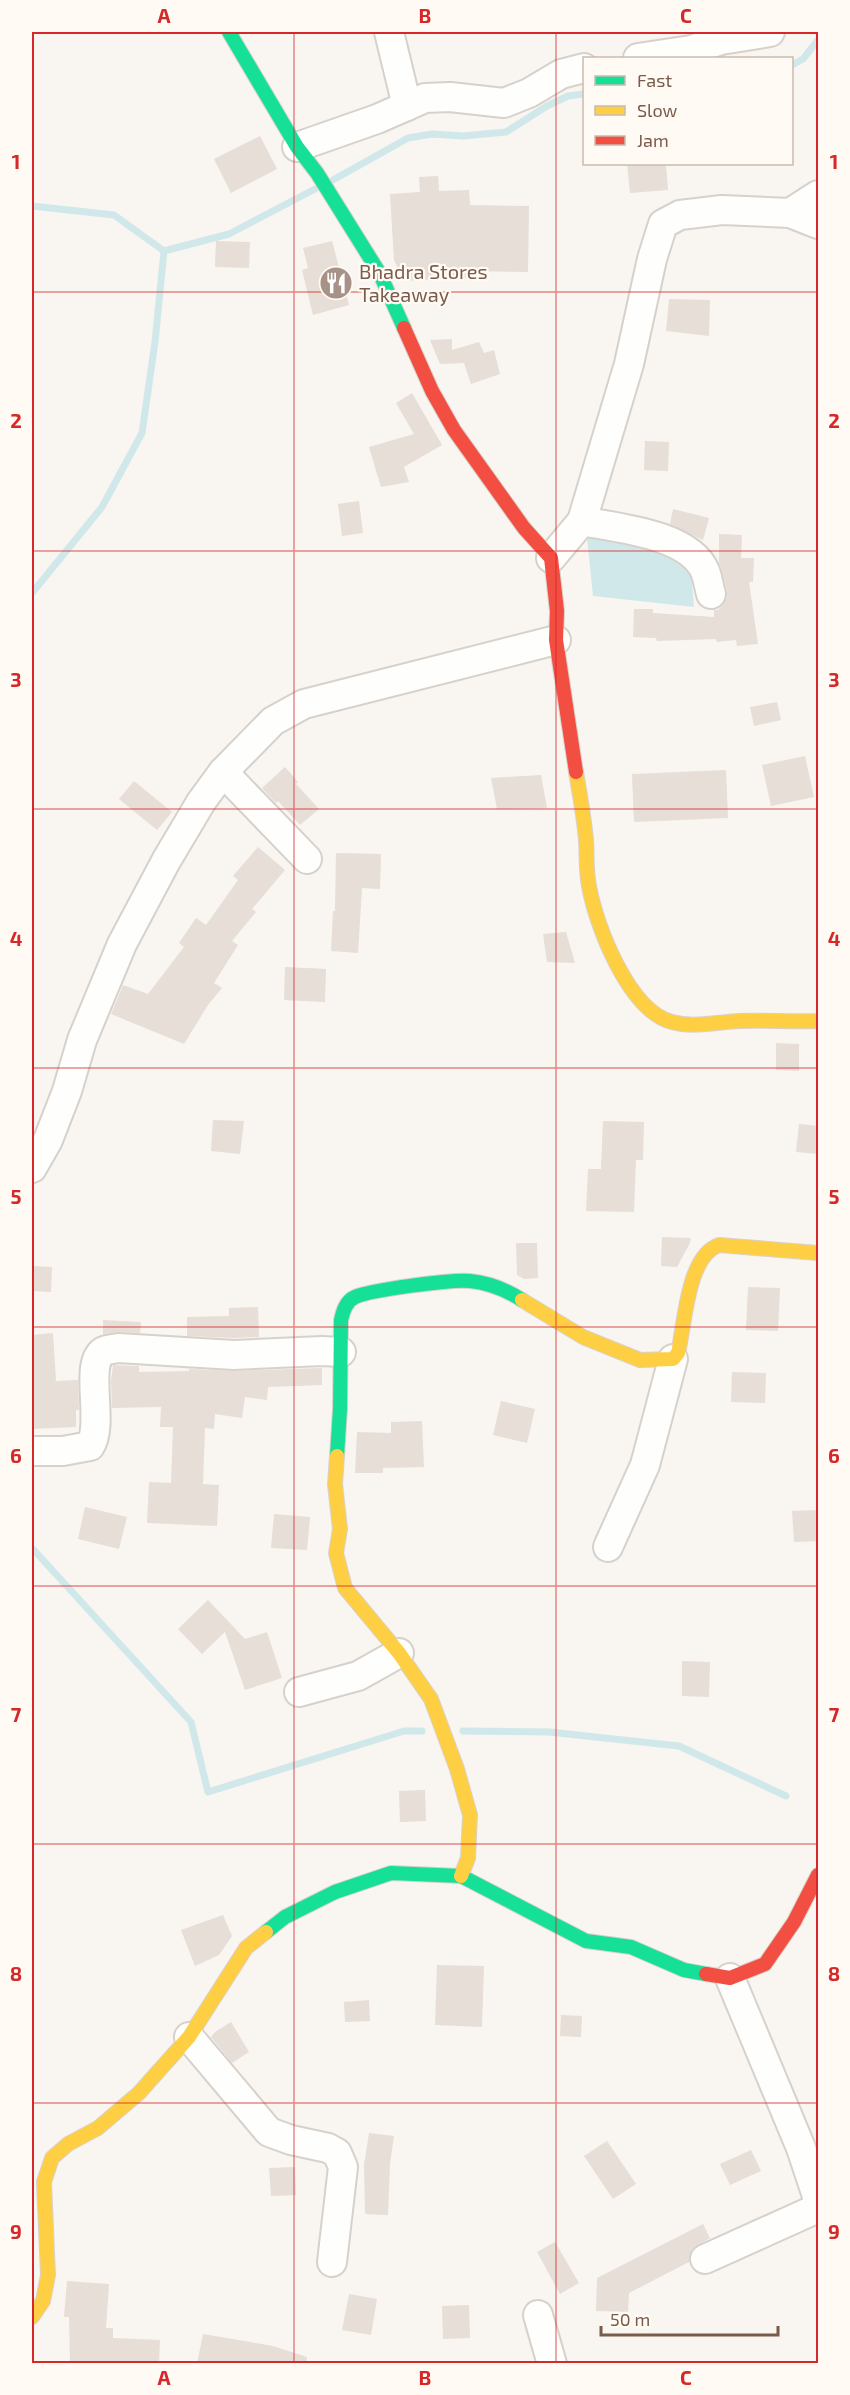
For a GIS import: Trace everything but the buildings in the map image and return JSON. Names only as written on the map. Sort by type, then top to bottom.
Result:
[{"type":"street","points":[[229,32],[297,147],[317,173],[380,274],[432,391],[454,430],[524,528],[551,558],[557,610],[556,640],[586,833],[589,888],[610,950],[633,991],[646,1007],[662,1019],[677,1024],[819,1021]]},
{"type":"street","points":[[389,32],[407,106]]},
{"type":"street","points":[[645,57],[691,50],[721,40],[770,32]]},
{"type":"street","points":[[297,147],[377,119],[425,98],[504,103],[529,93],[561,74],[583,68]]},
{"type":"street","points":[[790,213],[819,195]]},
{"type":"street","points":[[551,558],[582,522],[629,364],[652,259],[663,224],[680,215],[722,210],[790,213],[819,224]]},
{"type":"street","points":[[582,522],[633,531],[671,541],[693,556],[705,570],[711,594]]},
{"type":"street","points":[[32,1168],[48,1140],[67,1091],[82,1040],[122,944],[165,861],[201,802],[223,772],[273,721],[304,704],[556,640]]},
{"type":"street","points":[[223,772],[307,859]]},
{"type":"street","points":[[608,1547],[645,1465],[673,1359],[678,1353],[683,1335],[689,1294],[698,1269],[710,1248],[719,1245],[819,1252]]},
{"type":"street","points":[[461,1876],[468,1858],[470,1815],[457,1769],[431,1699],[399,1653],[345,1588],[336,1553],[340,1529],[335,1484],[341,1320],[344,1307],[356,1296],[459,1280],[488,1284],[503,1288],[583,1337],[640,1360],[673,1359]]},
{"type":"street","points":[[32,1451],[63,1451],[90,1446],[96,1432],[95,1368],[98,1357],[105,1350],[118,1348],[234,1355],[341,1352]]},
{"type":"street","points":[[299,1692],[358,1676],[399,1653]]},
{"type":"street","points":[[32,2317],[43,2301],[48,2275],[44,2182],[52,2158],[68,2144],[98,2128],[139,2093],[189,2037],[246,1948],[285,1917],[335,1892],[391,1873],[461,1876],[586,1941],[631,1947],[684,1970],[730,1978],[765,1964],[794,1922],[819,1875]]},
{"type":"street","points":[[730,1978],[801,2148],[819,2199]]},
{"type":"street","points":[[189,2037],[269,2132],[291,2140],[327,2148],[337,2154],[343,2167],[332,2262]]},
{"type":"street","points":[[705,2259],[819,2208]]},
{"type":"street","points":[[538,2315],[552,2364]]},
{"type":"water","points":[[586,527],[675,557],[691,569],[694,607],[593,596]]},
{"type":"waterway","points":[[793,64],[803,59],[818,40]]},
{"type":"waterway","points":[[333,180],[408,138],[432,134],[463,136],[506,132],[547,106],[568,96],[583,94]]},
{"type":"waterway","points":[[32,593],[102,507],[142,433],[155,342],[164,251],[229,234],[315,189]]},
{"type":"waterway","points":[[32,206],[114,215],[164,251]]},
{"type":"waterway","points":[[32,1548],[191,1722],[208,1792],[404,1731],[422,1731]]},
{"type":"waterway","points":[[463,1731],[549,1732],[679,1746],[786,1796]]},
{"type":"traffic: fast","points":[[229,32],[297,147],[317,173],[380,274],[404,328]]},
{"type":"traffic: fast","points":[[337,1456],[341,1320],[349,1301],[364,1294],[393,1288],[461,1281],[491,1285],[522,1300]]},
{"type":"traffic: fast","points":[[266,1932],[285,1917],[335,1892],[391,1873],[461,1876],[586,1941],[631,1947],[684,1970],[706,1974]]},
{"type":"traffic: slow","points":[[576,772],[585,831],[588,880],[593,903],[617,965],[642,1002],[656,1015],[680,1024],[818,1021]]},
{"type":"traffic: slow","points":[[522,1300],[583,1337],[640,1360],[673,1359],[678,1353],[694,1276],[700,1262],[708,1252],[719,1245],[818,1253]]},
{"type":"traffic: slow","points":[[337,1456],[335,1484],[340,1529],[336,1553],[345,1588],[399,1653],[431,1699],[457,1769],[470,1815],[468,1858],[461,1876]]},
{"type":"traffic: slow","points":[[32,2317],[43,2301],[48,2275],[44,2182],[52,2158],[68,2144],[98,2128],[139,2093],[189,2037],[246,1948],[266,1932]]},
{"type":"traffic: jam","points":[[404,328],[432,391],[454,430],[524,528],[551,558],[557,611],[556,640],[576,772]]},
{"type":"traffic: jam","points":[[706,1974],[730,1978],[765,1964],[794,1922],[818,1875]]},
{"type":"place","name":"Bhadra Stores Takeaway","points":[[336,283]]}]
